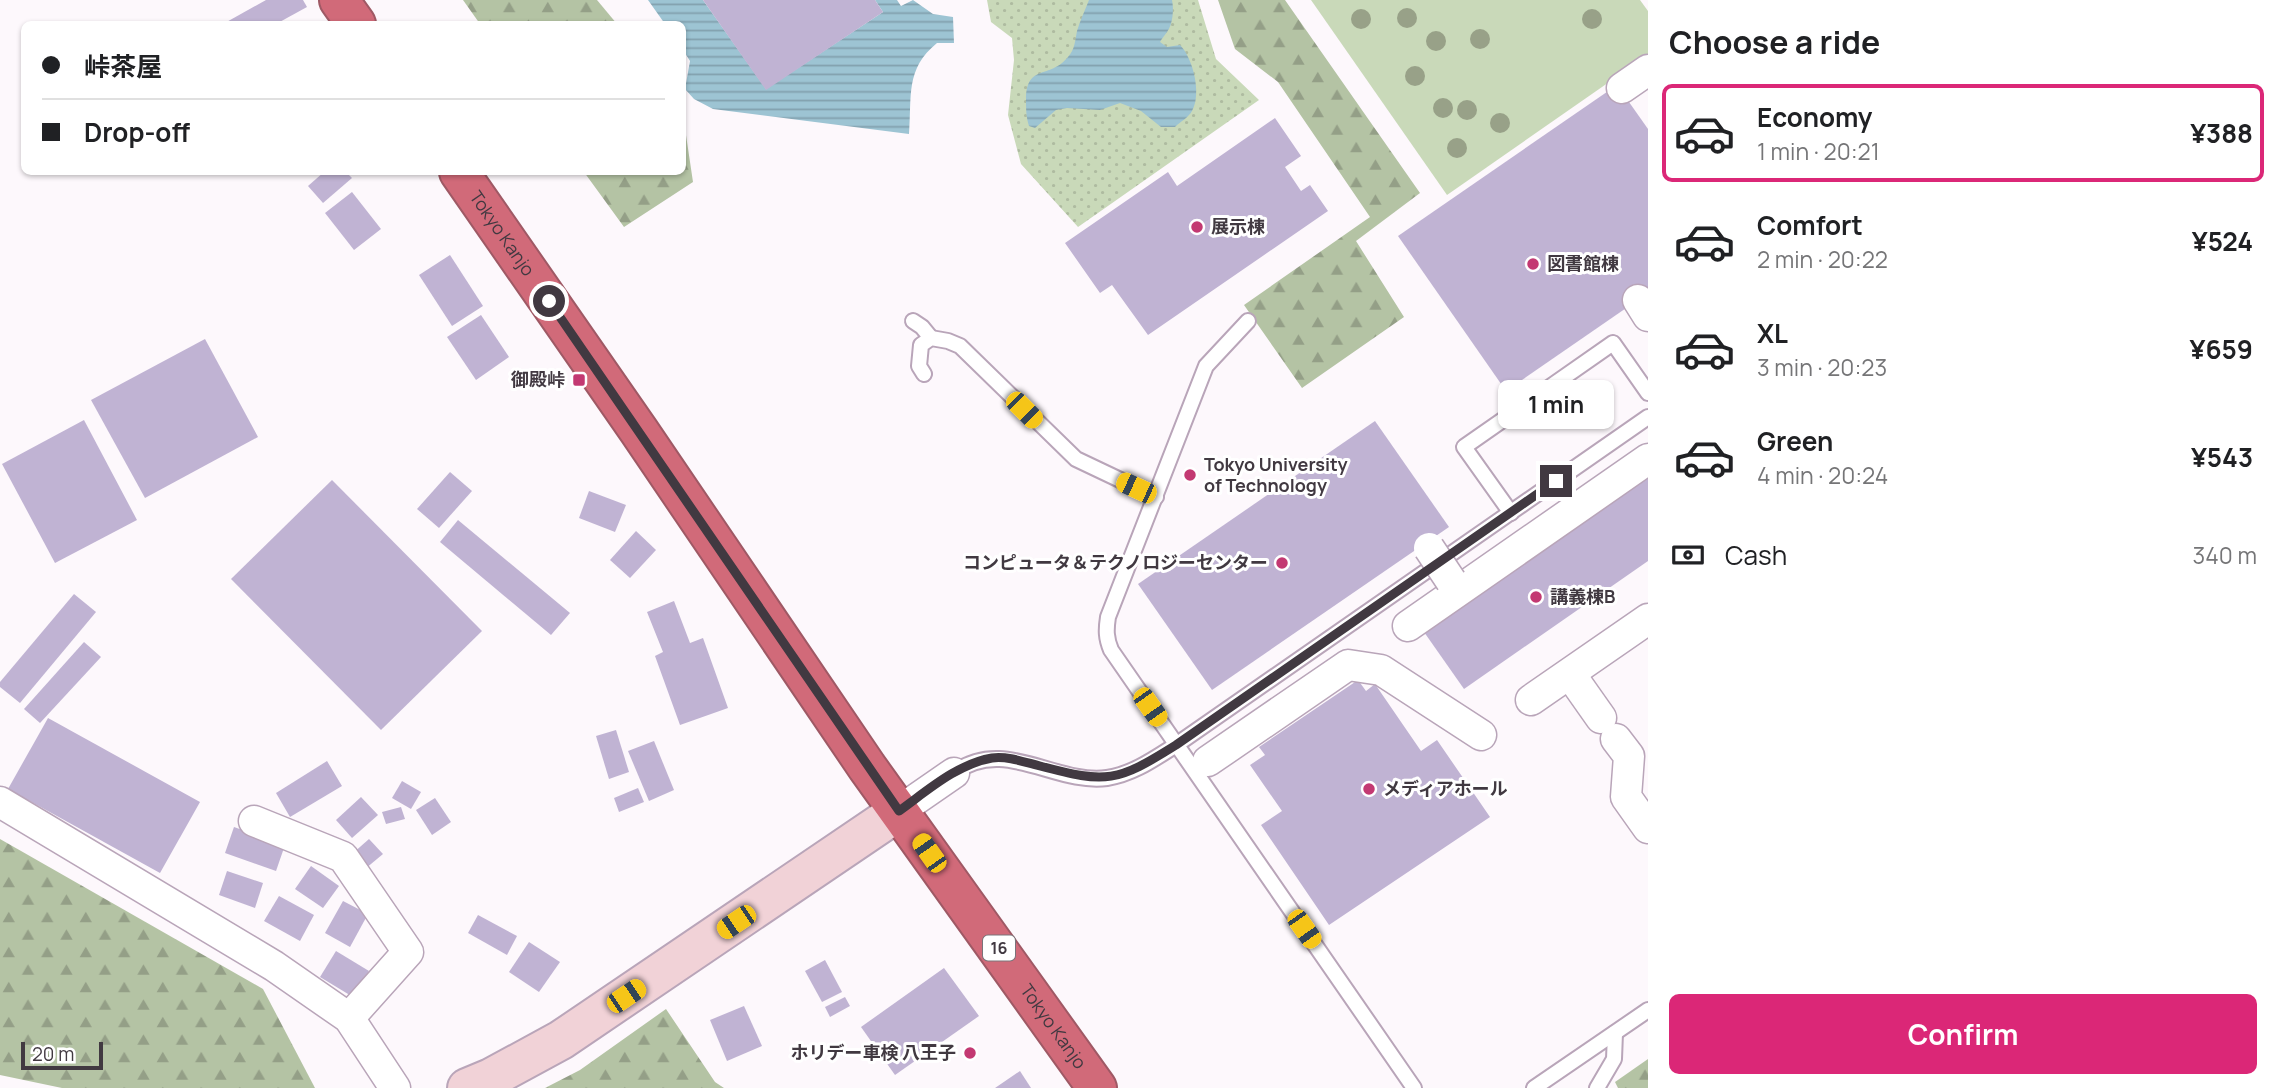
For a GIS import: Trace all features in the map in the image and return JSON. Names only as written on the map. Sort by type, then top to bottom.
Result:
[{"type":"highway","points":[[339,0],[354,21]]},
{"type":"highway","name":"Tokyo Kanjo","points":[[460,175],[899,811],[1097,1088]]},
{"type":"street","points":[[1622,88],[1648,71]]},
{"type":"street","points":[[1408,626],[1455,586],[1648,460]]},
{"type":"street","points":[[1427,546],[1455,586]]},
{"type":"street","points":[[1531,700],[1648,620]]},
{"type":"street","points":[[1208,761],[1348,665],[1381,670],[1481,734]]},
{"type":"street","points":[[1570,674],[1624,739],[1626,797],[1648,828]]},
{"type":"street","points":[[467,1088],[561,1040],[954,773]]},
{"type":"street","points":[[0,802],[274,966],[349,1018],[395,1088]]},
{"type":"street","points":[[254,821],[343,857],[408,952],[349,1018]]},
{"type":"lane","points":[[913,321],[931,338],[960,346],[1076,459],[1156,497]]},
{"type":"lane","points":[[1248,321],[1206,366],[1105,630],[1111,650],[1414,1088]]},
{"type":"lane","points":[[924,374],[919,366],[921,345],[931,338]]},
{"type":"lane","points":[[1510,513],[1464,447],[1613,342],[1648,393]]},
{"type":"lane","points":[[954,773],[978,761],[995,758],[1011,758],[1085,778],[1126,774],[1140,767],[1176,745],[1648,417]]},
{"type":"lane","points":[[1534,1088],[1648,1010]]},
{"type":"lane","points":[[1597,1088],[1615,1059],[1615,1033]]},
{"type":"green space","points":[[463,0],[597,0],[614,21],[478,21]]},
{"type":"green space","points":[[987,0],[1198,0],[1216,59],[1259,100],[1078,227],[1021,164],[1008,115],[1014,60],[1012,38],[991,22]]},
{"type":"green space","points":[[1218,0],[1285,0],[1420,193],[1356,241],[1404,317],[1302,388],[1244,305],[1370,217],[1278,82],[1235,49]]},
{"type":"green space","points":[[1311,0],[1640,0],[1648,11],[1648,55],[1447,195]]},
{"type":"green space","points":[[686,135],[693,182],[624,227],[586,175],[686,175]]},
{"type":"green space","points":[[0,839],[263,989],[315,1088],[62,1088],[0,1075]]},
{"type":"green space","points":[[666,1009],[715,1082],[724,1088],[545,1088],[580,1070]]},
{"type":"green space","points":[[1648,1059],[1648,1088],[1618,1088],[1615,1082]]},
{"type":"water","points":[[648,0],[703,0],[766,89],[883,12],[875,0],[897,0],[901,6],[913,0],[933,14],[953,17],[954,43],[937,43],[927,53],[915,73],[909,134],[713,109],[694,99],[686,90],[690,61],[686,55],[686,21],[663,21]]},
{"type":"water","points":[[1089,0],[1172,0],[1171,25],[1160,42],[1167,47],[1180,45],[1185,51],[1196,86],[1192,111],[1175,127],[1161,127],[1141,111],[1120,103],[1100,110],[1056,110],[1035,128],[1029,126],[1026,99],[1030,80],[1061,64],[1070,54]]},
{"type":"building","points":[[266,0],[303,0],[307,7],[281,21],[228,21]]},
{"type":"building","points":[[703,0],[875,0],[883,12],[766,90]]},
{"type":"building","name":"図書館棟","points":[[1617,85],[1648,129],[1648,293],[1506,391],[1398,236]]},
{"type":"building","name":"展示棟","points":[[1275,118],[1301,156],[1285,167],[1301,191],[1310,185],[1328,211],[1148,335],[1112,285],[1100,293],[1065,243],[1168,172],[1177,186]]},
{"type":"building","points":[[321,175],[349,175],[352,178],[323,203],[308,186]]},
{"type":"building","points":[[352,192],[381,229],[354,250],[325,213]]},
{"type":"building","points":[[450,255],[483,306],[452,326],[419,275]]},
{"type":"building","points":[[481,315],[509,357],[476,380],[447,337]]},
{"type":"building","points":[[205,339],[258,437],[145,498],[91,400]]},
{"type":"building","points":[[84,420],[137,520],[55,563],[2,464]]},
{"type":"building","name":"コンピュータ＆テクノロジーセンター","points":[[1375,421],[1449,527],[1212,690],[1138,584]]},
{"type":"building","points":[[450,472],[472,491],[439,528],[417,509]]},
{"type":"building","name":"講義棟B","points":[[1648,476],[1648,561],[1464,689],[1424,632]]},
{"type":"building","points":[[332,480],[482,631],[381,730],[231,579]]},
{"type":"building","points":[[589,491],[626,505],[615,532],[579,518]]},
{"type":"building","points":[[458,520],[570,613],[551,635],[440,542]]},
{"type":"building","points":[[636,531],[656,550],[630,578],[610,560]]},
{"type":"building","points":[[74,594],[96,612],[20,703],[0,687],[0,682]]},
{"type":"building","points":[[674,601],[690,643],[703,638],[728,708],[680,725],[655,656],[663,652],[647,612]]},
{"type":"building","points":[[84,642],[101,657],[40,723],[24,709]]},
{"type":"building","name":"メディアホール","points":[[1358,680],[1366,691],[1375,684],[1421,751],[1437,740],[1490,817],[1329,925],[1261,825],[1282,811],[1250,765],[1265,755],[1259,747]]},
{"type":"building","points":[[48,718],[200,802],[160,873],[8,789]]},
{"type":"building","points":[[616,730],[629,772],[609,779],[596,736]]},
{"type":"building","points":[[654,741],[674,790],[649,801],[628,751]]},
{"type":"building","points":[[327,761],[342,786],[290,817],[276,793]]},
{"type":"building","points":[[402,781],[421,792],[411,809],[392,798]]},
{"type":"building","points":[[638,788],[644,802],[619,812],[614,798]]},
{"type":"building","points":[[361,797],[378,815],[352,838],[336,820]]},
{"type":"building","points":[[435,798],[451,822],[432,835],[416,810]]},
{"type":"building","points":[[401,807],[405,819],[386,824],[382,812]]},
{"type":"building","points":[[234,827],[285,845],[276,871],[225,853]]},
{"type":"building","points":[[369,839],[383,854],[365,869],[352,854]]},
{"type":"building","points":[[311,866],[339,886],[323,908],[295,889]]},
{"type":"building","points":[[227,871],[263,883],[255,908],[219,895]]},
{"type":"building","points":[[279,896],[314,915],[300,941],[264,921]]},
{"type":"building","points":[[343,901],[368,914],[350,947],[325,933]]},
{"type":"building","points":[[478,915],[517,936],[507,955],[468,933]]},
{"type":"building","points":[[529,942],[560,962],[539,992],[509,972]]},
{"type":"building","points":[[336,951],[369,971],[353,997],[320,977]]},
{"type":"building","points":[[825,960],[842,992],[822,1002],[805,971]]},
{"type":"building","points":[[944,968],[979,1016],[895,1075],[861,1027]]},
{"type":"building","points":[[845,997],[850,1006],[830,1017],[825,1007]]},
{"type":"building","points":[[744,1006],[762,1046],[727,1061],[710,1020]]},
{"type":"building","points":[[1020,1071],[1031,1088],[995,1088]]},
{"type":"place","name":"展示棟","points":[[1197,227]]},
{"type":"place","name":"図書館棟","points":[[1533,264]]},
{"type":"place","name":"御殿峠","points":[[579,380]]},
{"type":"place","name":"Tokyo University of Technology","points":[[1190,475]]},
{"type":"place","name":"コンピュータ＆テクノロジーセンター","points":[[1282,563]]},
{"type":"place","name":"講義棟B","points":[[1536,597]]},
{"type":"place","name":"メディアホール","points":[[1369,789]]},
{"type":"place","name":"ホリデー車検 八王子","points":[[970,1053]]},
{"type":"route","points":[[549,301],[899,811],[960,769],[978,761],[1011,758],[1085,778],[1106,778],[1126,774],[1140,767],[1176,745],[1556,481]]}]
